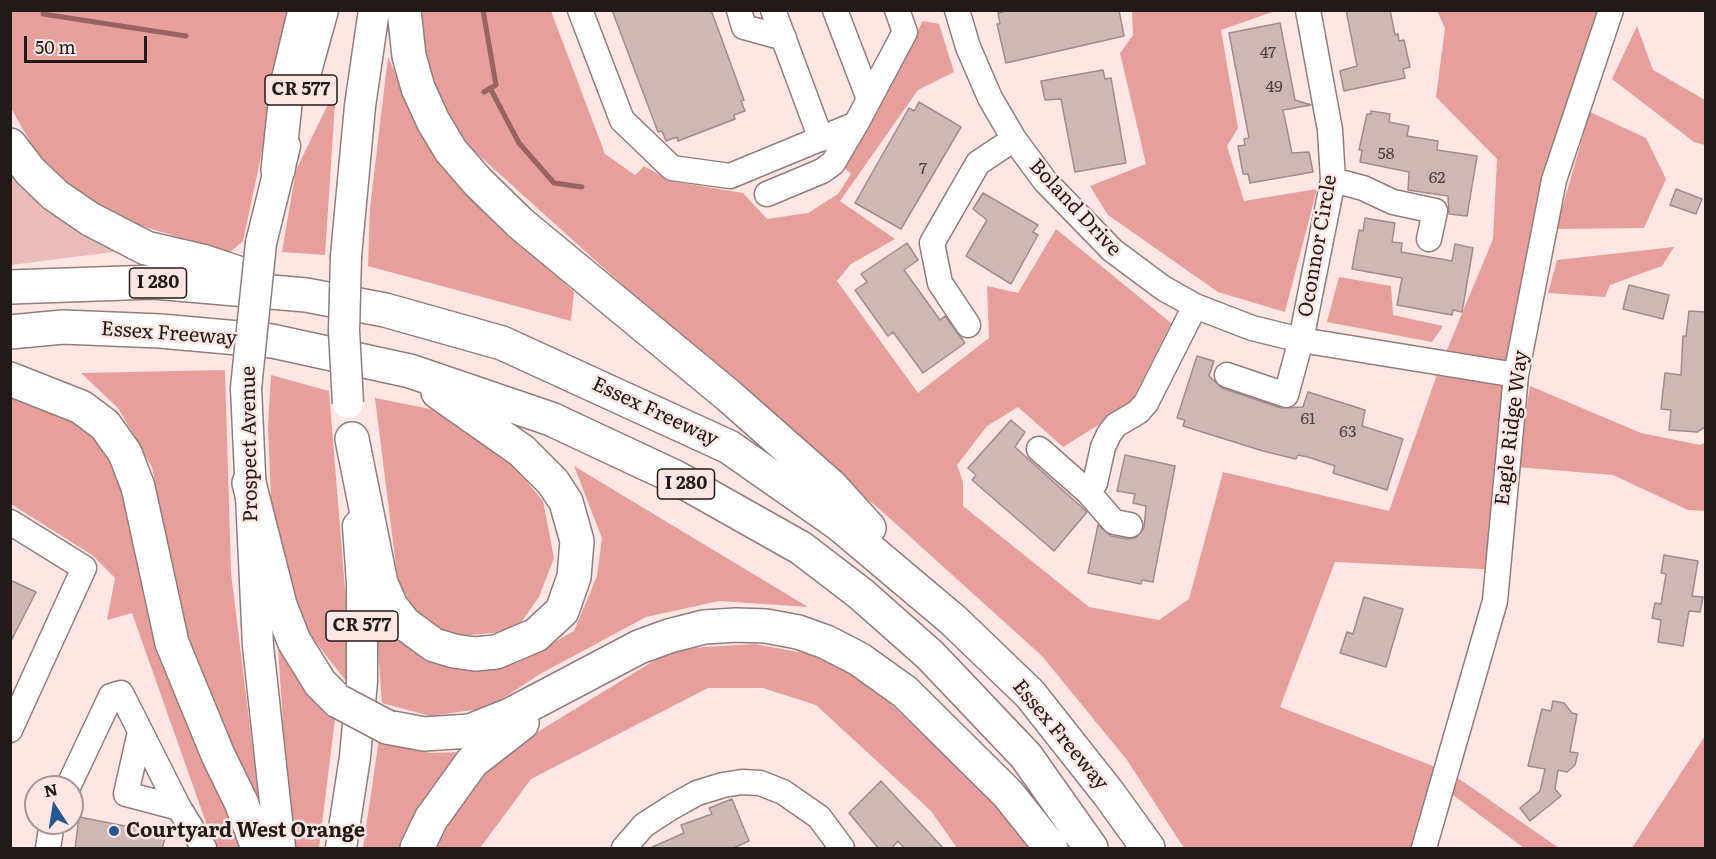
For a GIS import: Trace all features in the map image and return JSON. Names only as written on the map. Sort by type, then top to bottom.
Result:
[{"type":"highway","points":[[278,170],[287,85],[305,10]]},
{"type":"highway","points":[[404,10],[409,56],[418,88],[433,121],[451,151],[478,182],[520,223],[729,396],[831,486],[953,620]]},
{"type":"highway","points":[[10,145],[30,171],[55,195],[90,219],[146,248],[202,261],[306,295]]},
{"type":"highway","name":"Essex Freeway","points":[[10,287],[154,282],[306,295],[385,310],[502,343],[729,447],[839,524],[953,620],[1030,694],[1148,849]]},
{"type":"highway","name":"Essex Freeway","points":[[10,332],[63,327],[160,331],[272,341],[410,371],[551,419],[675,477],[801,548],[861,594],[930,656],[1026,756],[1091,849]]},
{"type":"highway","points":[[352,439],[381,582],[390,606],[420,637],[454,651],[496,652],[536,635],[562,610],[570,594],[578,559],[577,541],[566,502],[552,482],[522,451],[410,371]]},
{"type":"highway","points":[[10,379],[81,407],[105,425],[124,453],[138,487],[172,643],[218,755],[241,802],[258,849]]},
{"type":"highway","points":[[249,483],[280,604],[294,641],[320,683],[338,701],[387,727],[424,734],[470,731],[510,715],[639,647],[704,627],[766,626],[798,632],[826,642],[859,659],[905,692],[1008,794],[1051,849]]},
{"type":"highway","points":[[417,849],[431,819],[472,762],[588,675]]},
{"type":"main road","name":"Prospect Avenue","points":[[280,849],[258,646],[246,388],[261,243],[278,170],[323,10]]},
{"type":"main road","name":"CR 577","points":[[341,849],[355,757],[363,681],[362,583],[344,331],[346,256],[360,106],[374,10]]},
{"type":"street","points":[[580,10],[622,120],[672,168],[730,176],[856,124]]},
{"type":"street","points":[[739,10],[744,27],[784,39]]},
{"type":"street","points":[[773,10],[821,139]]},
{"type":"street","points":[[835,10],[869,99]]},
{"type":"street","points":[[767,194],[822,171],[833,163],[905,32],[897,10]]},
{"type":"street","name":"Boland Drive","points":[[957,10],[968,47],[990,98],[1014,139],[1045,181],[1112,250],[1163,288],[1195,306],[1252,328],[1300,340],[1516,375]]},
{"type":"street","name":"Oconnor Circle","points":[[1227,375],[1286,395],[1300,340],[1333,180],[1330,130],[1308,10]]},
{"type":"street","name":"Eagle Ridge Way","points":[[1424,849],[1495,601],[1516,375],[1554,180],[1611,10]]},
{"type":"street","points":[[968,325],[940,283],[932,243],[978,163],[1014,139]]},
{"type":"street","points":[[1333,180],[1363,188],[1393,202],[1434,211],[1429,238]]},
{"type":"street","points":[[1088,492],[1095,483],[1109,434],[1116,425],[1138,412],[1146,403],[1195,306]]},
{"type":"street","points":[[1039,449],[1088,492],[1114,522],[1130,525]]},
{"type":"street","points":[[10,522],[84,568],[10,730]]},
{"type":"street","points":[[74,775],[111,696],[121,693],[179,808],[204,849]]},
{"type":"street","points":[[140,732],[126,794],[179,808]]},
{"type":"street","points":[[624,849],[644,825],[672,807],[697,793],[723,784],[742,782],[760,783],[783,792],[819,818],[842,849]]},
{"type":"shaded area","points":[[10,11],[292,11],[243,241],[230,252],[117,219],[42,163],[11,108]]},
{"type":"shaded area","points":[[420,11],[551,11],[605,154],[635,175],[644,166],[671,181],[743,193],[767,219],[808,213],[838,194],[851,174],[842,165],[923,21],[939,24],[954,72],[918,90],[840,201],[895,239],[851,264],[837,281],[918,393],[989,338],[987,286],[1018,293],[1056,229],[1171,323],[1130,405],[1063,447],[1018,407],[987,426],[957,465],[963,482],[963,506],[1089,607],[1159,620],[1189,599],[1223,472],[1389,511],[1439,369],[1493,239],[1497,159],[1436,97],[1445,28],[1437,11],[1600,11],[1541,253],[1502,570],[1335,562],[1280,707],[1449,772],[1559,848],[1524,848],[1445,789],[1417,848],[1184,848],[1127,760],[1042,656],[875,505],[826,474],[826,468],[444,124],[423,55]]},
{"type":"shaded area","points":[[1132,11],[1275,11],[1221,30],[1238,128],[1227,146],[1244,201],[1317,189],[1285,312],[1218,292],[1108,215],[1090,186],[1146,164],[1120,53],[1133,35]]},
{"type":"shaded area","points":[[1637,26],[1653,70],[1705,100],[1705,145],[1694,142],[1612,79]]},
{"type":"shaded area","points":[[388,57],[425,138],[472,199],[574,292],[571,321],[368,266],[370,208]]},
{"type":"shaded area","points":[[336,88],[325,255],[282,252],[296,170]]},
{"type":"shaded area","points":[[1590,112],[1646,138],[1666,179],[1644,228],[1556,229]]},
{"type":"shaded area","points":[[10,162],[121,251],[11,265]]},
{"type":"shaded area","points":[[1674,247],[1662,266],[1610,285],[1605,297],[1548,293],[1557,260]]},
{"type":"shaded area","points":[[1339,277],[1391,286],[1393,315],[1443,326],[1432,342],[1327,322]]},
{"type":"shaded area","points":[[225,370],[231,573],[260,809],[189,658],[152,467],[118,408],[81,373]]},
{"type":"shaded area","points":[[271,375],[329,391],[350,651],[347,682],[306,630],[272,522],[268,426]]},
{"type":"shaded area","points":[[1530,386],[1641,433],[1700,445],[1705,443],[1705,511],[1688,510],[1613,475],[1517,467]]},
{"type":"shaded area","points":[[10,398],[66,406],[121,465],[170,666],[240,848],[215,848],[132,613],[107,620],[115,578],[92,555],[11,504]]},
{"type":"shaded area","points":[[375,398],[430,409],[492,440],[543,501],[554,558],[539,597],[515,631],[460,636],[423,623],[398,582]]},
{"type":"shaded area","points":[[574,466],[808,607],[719,601],[646,617],[540,674],[488,708],[430,716],[382,703],[376,622],[423,657],[469,667],[517,663],[574,631],[597,576],[602,538]]},
{"type":"shaded area","points":[[755,644],[836,659],[865,680],[947,756],[1039,848],[957,848],[931,811],[816,705],[763,688],[708,688],[531,779],[480,848],[436,848],[446,824],[487,763],[673,649]]},
{"type":"shaded area","points":[[278,647],[335,719],[319,848],[291,848]]},
{"type":"shaded area","points":[[1705,736],[1705,848],[1632,848]]},
{"type":"shaded area","points":[[379,739],[430,753],[460,752],[403,848],[363,848]]},
{"type":"building","points":[[612,10],[711,10],[744,100],[741,101],[745,111],[734,115],[735,119],[678,141],[677,137],[666,141],[662,131],[658,132]]},
{"type":"building","points":[[1008,10],[1119,10],[1124,36],[1006,63],[997,24],[1000,24],[998,13]]},
{"type":"building","points":[[1346,10],[1390,10],[1395,35],[1398,34],[1399,41],[1404,40],[1410,67],[1403,69],[1405,78],[1344,91],[1340,71],[1357,66]]},
{"type":"building","points":[[1280,23],[1295,100],[1311,105],[1283,110],[1292,153],[1309,152],[1313,172],[1250,183],[1248,174],[1243,174],[1238,146],[1245,145],[1244,139],[1249,138],[1229,33]]},
{"type":"building","points":[[1103,70],[1105,79],[1111,78],[1126,163],[1075,172],[1061,99],[1045,100],[1041,81]]},
{"type":"building","points":[[919,102],[961,127],[901,229],[855,203],[909,108],[914,111]]},
{"type":"building","points":[[1371,111],[1390,114],[1389,122],[1409,126],[1407,136],[1438,141],[1437,150],[1477,156],[1467,216],[1449,214],[1448,196],[1408,190],[1409,172],[1360,162],[1362,150],[1359,150],[1367,114],[1371,114]]},
{"type":"building","points":[[1676,189],[1702,199],[1696,214],[1670,205]]},
{"type":"building","points":[[983,193],[1038,225],[1033,232],[1038,235],[1011,284],[966,256],[987,220],[973,209]]},
{"type":"building","points":[[1365,218],[1395,223],[1392,242],[1402,243],[1401,252],[1452,261],[1455,244],[1473,248],[1462,312],[1453,310],[1452,315],[1397,305],[1402,278],[1352,269],[1359,230],[1363,231]]},
{"type":"building","points":[[907,243],[918,260],[904,270],[940,320],[945,316],[965,343],[923,373],[893,332],[888,336],[855,290],[867,282],[861,274]]},
{"type":"building","points":[[1629,285],[1669,295],[1663,319],[1623,309]]},
{"type":"building","points":[[1689,311],[1706,312],[1706,420],[1705,427],[1697,432],[1669,430],[1671,410],[1661,409],[1665,373],[1681,375],[1683,336],[1686,336]]},
{"type":"building","points":[[1197,356],[1214,361],[1209,376],[1222,388],[1281,408],[1303,407],[1308,392],[1365,410],[1362,426],[1403,439],[1387,490],[1333,473],[1335,466],[1308,457],[1298,455],[1296,459],[1263,451],[1183,426],[1185,420],[1177,418]]},
{"type":"building","points":[[1011,420],[1025,432],[1015,447],[1087,512],[1054,551],[972,480],[976,475],[968,468]]},
{"type":"building","points":[[1125,455],[1175,466],[1153,582],[1142,580],[1141,584],[1088,573],[1098,525],[1111,536],[1127,539],[1135,538],[1144,528],[1146,506],[1133,503],[1135,494],[1117,491]]},
{"type":"building","points":[[1664,555],[1698,561],[1692,596],[1703,597],[1700,612],[1689,611],[1683,646],[1658,642],[1661,620],[1652,618],[1655,603],[1661,604],[1666,574],[1661,573]]},
{"type":"building","points":[[10,580],[36,592],[10,643]]},
{"type":"building","points":[[1364,597],[1403,609],[1386,667],[1340,653],[1347,632],[1353,634]]},
{"type":"building","points":[[1553,701],[1564,703],[1572,713],[1577,714],[1570,752],[1578,753],[1575,765],[1567,772],[1558,770],[1555,789],[1561,796],[1530,821],[1520,808],[1540,791],[1545,769],[1528,766],[1542,709],[1551,711]]},
{"type":"building","points":[[881,781],[944,849],[905,849],[898,841],[891,849],[879,849],[849,813]]},
{"type":"building","points":[[732,799],[749,841],[731,849],[648,849],[684,833],[681,825],[712,814],[709,808]]},
{"type":"building","name":"Courtyard West Orange","points":[[84,818],[166,834],[162,849],[75,849],[77,835],[84,835]]},
{"type":"waterway","points":[[483,10],[496,85],[484,92]]},
{"type":"waterway","points":[[43,14],[186,36]]},
{"type":"waterway","points":[[490,88],[519,143],[554,183],[582,187]]},
{"type":"place","name":"Courtyard West Orange","points":[[114,831]]}]
